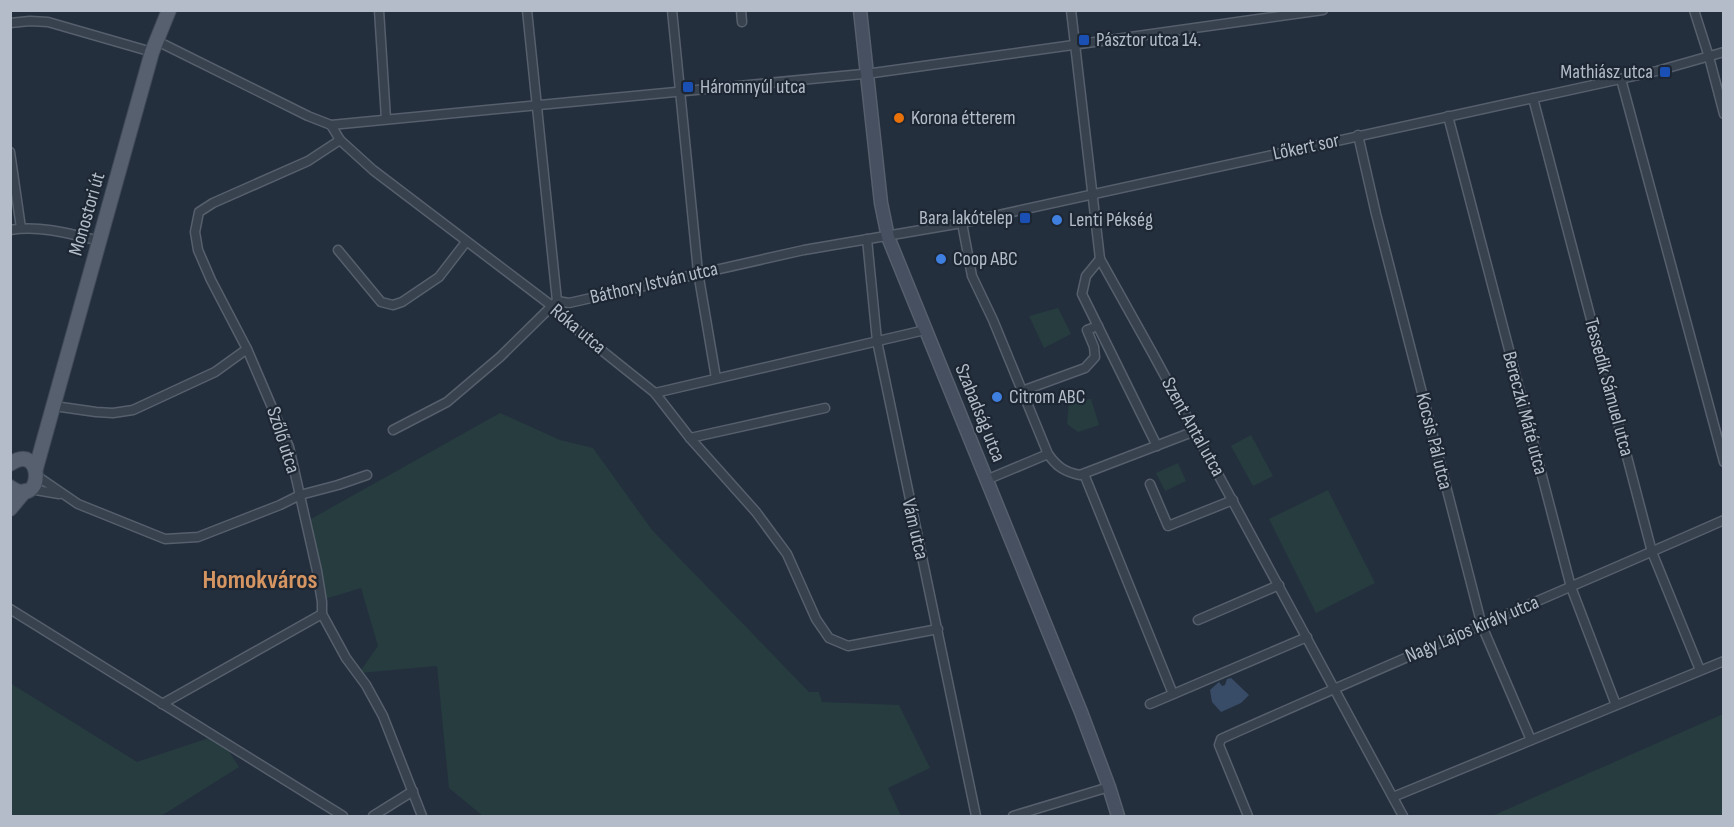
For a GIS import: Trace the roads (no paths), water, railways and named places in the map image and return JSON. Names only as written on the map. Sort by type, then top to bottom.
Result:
[{"type":"main road","name":"Monostori út","points":[[27,490],[36,481],[46,430],[155,46],[169,10]]},
{"type":"main road","name":"Szabadság utca","points":[[860,10],[881,203],[888,237],[1081,712],[1118,816]]},
{"type":"main road","name":"Monostori út","points":[[17,462],[46,430]]},
{"type":"main road","points":[[17,462],[30,462],[37,472]]},
{"type":"main road","points":[[10,487],[19,492],[27,490]]},
{"type":"main road","points":[[10,509],[27,490]]},
{"type":"street","points":[[379,10],[386,118]]},
{"type":"street","points":[[393,430],[447,402],[500,357],[554,304],[527,10]]},
{"type":"street","points":[[672,10],[698,272],[716,378]]},
{"type":"street","points":[[741,10],[742,22]]},
{"type":"street","name":"Szent Antal utca","points":[[1071,10],[1100,259],[1403,816]]},
{"type":"street","points":[[10,23],[48,22],[155,46],[308,116],[331,124],[920,68],[1323,10]]},
{"type":"street","points":[[1694,10],[1724,114]]},
{"type":"street","name":"Lőkert sor","points":[[888,237],[962,223],[1621,79],[1724,52]]},
{"type":"street","points":[[1621,79],[1724,462]]},
{"type":"street","name":"Tessedik Sámuel utca","points":[[1533,98],[1652,552],[1700,670]]},
{"type":"street","name":"Bereczki Máté utca","points":[[1448,116],[1571,587],[1616,705]]},
{"type":"street","name":"Róka utca","points":[[331,124],[340,140],[374,170],[466,242],[554,304],[585,337],[655,393],[690,438],[756,512],[787,554],[816,619],[829,638],[848,646],[938,629]]},
{"type":"street","name":"Kocsis Pál utca","points":[[1358,135],[1376,214],[1482,626],[1531,740]]},
{"type":"street","name":"Szőlő utca","points":[[340,140],[308,161],[213,203],[199,212],[195,232],[198,250],[211,280],[247,350],[289,447],[317,571],[322,614],[346,658],[366,685],[383,716],[422,816]]},
{"type":"street","points":[[10,152],[21,228]]},
{"type":"street","points":[[962,223],[972,276],[993,320],[1048,454],[1056,464],[1067,472],[1084,474],[1195,431]]},
{"type":"street","points":[[10,230],[21,228],[56,231],[100,241]]},
{"type":"street","name":"Báthory István utca","points":[[554,304],[569,303],[698,272],[867,239],[888,237]]},
{"type":"street","name":"Vám utca","points":[[867,239],[877,341],[896,442],[938,629],[976,816]]},
{"type":"street","points":[[338,250],[381,302],[393,305],[402,302],[439,277],[466,242]]},
{"type":"street","points":[[1100,259],[1086,276],[1082,294],[1157,446]]},
{"type":"street","points":[[1022,391],[1085,368],[1095,357],[1094,346],[1087,330],[1098,326]]},
{"type":"street","points":[[655,393],[925,330]]},
{"type":"street","points":[[54,406],[105,413],[133,410],[215,372],[247,350]]},
{"type":"street","points":[[690,438],[825,408]]},
{"type":"street","points":[[986,480],[1048,454]]},
{"type":"street","points":[[37,472],[63,495]]},
{"type":"street","points":[[1084,474],[1173,694]]},
{"type":"street","points":[[27,490],[38,489],[63,495],[118,522],[165,539],[198,537],[300,495],[367,475]]},
{"type":"street","points":[[1150,484],[1168,526],[1233,500]]},
{"type":"street","name":"Nagy Lajos király utca","points":[[1248,816],[1219,745],[1221,739],[1724,520]]},
{"type":"street","points":[[1198,620],[1279,585]]},
{"type":"street","points":[[10,609],[343,816]]},
{"type":"street","points":[[162,704],[322,614]]},
{"type":"street","points":[[1150,704],[1307,638]]},
{"type":"street","points":[[1393,797],[1724,661]]},
{"type":"street","points":[[1013,816],[1109,787]]},
{"type":"street","points":[[373,816],[413,791]]},
{"type":"water","points":[[1231,678],[1249,695],[1241,703],[1221,712],[1212,702],[1210,690],[1219,682],[1222,686],[1225,685],[1227,679]]},
{"type":"place","name":"Pásztor utca 14.","points":[[1084,40]]},
{"type":"place","name":"Mathiász utca","points":[[1665,72]]},
{"type":"place","name":"Háromnyúl utca","points":[[688,87]]},
{"type":"place","name":"Korona étterem","points":[[899,118]]},
{"type":"place","name":"Bara lakótelep","points":[[1025,218]]},
{"type":"place","name":"Lenti Pékség","points":[[1057,220]]},
{"type":"place","name":"Coop ABC","points":[[941,259]]},
{"type":"place","name":"Citrom ABC","points":[[997,397]]},
{"type":"district","name":"Homokváros","points":[[260,580]]}]
